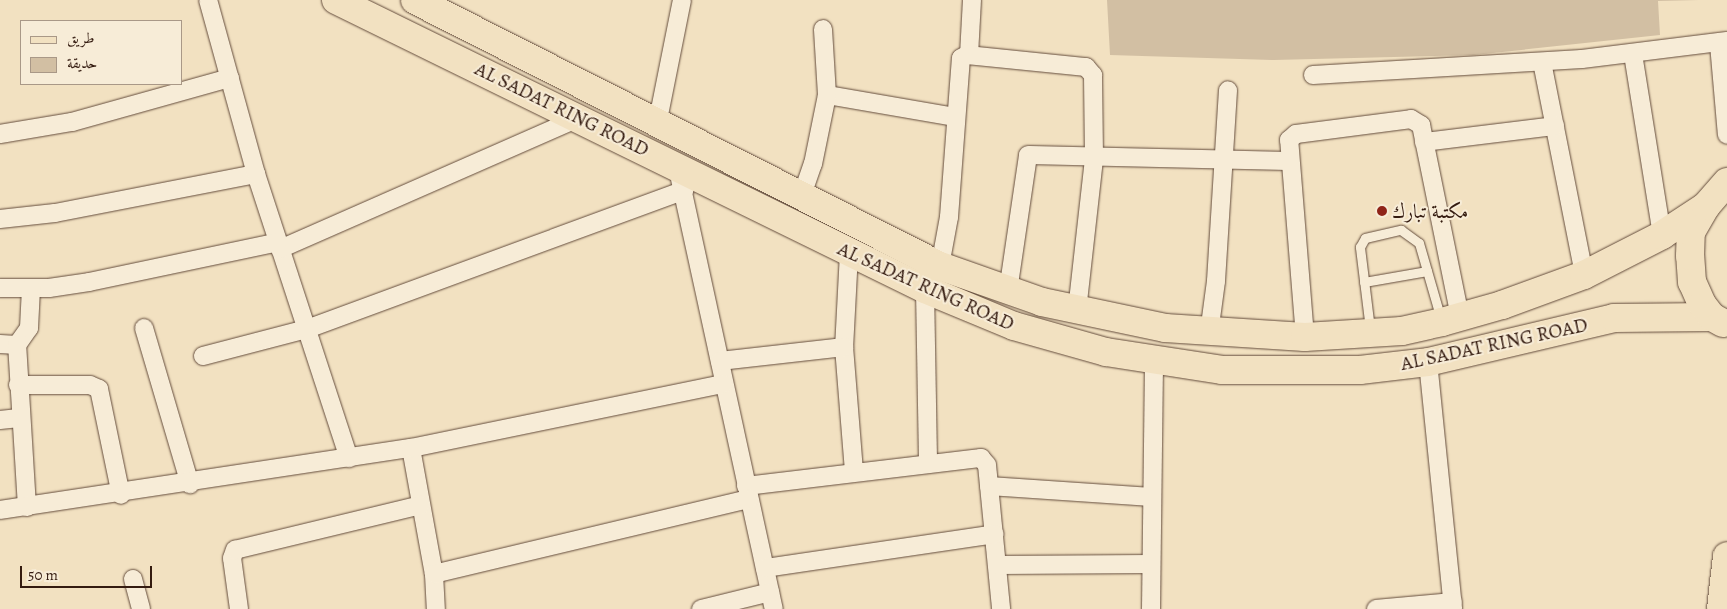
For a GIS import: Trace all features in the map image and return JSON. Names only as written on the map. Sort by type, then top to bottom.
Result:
[{"type":"main road","name":"AL SADAT RING ROAD","points":[[336,0],[374,10],[674,165],[925,289],[1023,329],[1154,361],[1291,373],[1360,370],[1428,362],[1557,330],[1647,315],[1720,321]]},
{"type":"main road","name":"AL SADAT RING ROAD","points":[[415,0],[801,198],[940,266],[1008,291],[1077,311],[1209,333],[1305,337],[1370,334],[1451,319],[1542,291],[1584,275],[1662,235],[1706,206]]},
{"type":"main road","points":[[1720,321],[1692,282],[1691,232],[1706,206],[1727,182]]},
{"type":"main road","points":[[1542,291],[1563,301],[1566,316],[1557,330]]},
{"type":"main road","points":[[1721,609],[1727,556]]},
{"type":"street","points":[[208,0],[256,174],[349,458]]},
{"type":"street","points":[[657,125],[682,0]]},
{"type":"street","points":[[969,55],[972,0]]},
{"type":"street","points":[[801,198],[813,164],[827,96],[823,29]]},
{"type":"street","points":[[1313,75],[1542,62],[1633,54],[1723,42],[1727,135]]},
{"type":"street","points":[[1633,54],[1662,235]]},
{"type":"street","points":[[940,266],[949,217],[957,65],[969,55],[1090,68],[1093,76],[1094,159],[1077,311]]},
{"type":"street","points":[[1542,62],[1584,275]]},
{"type":"street","points":[[0,134],[72,122],[230,78]]},
{"type":"street","points":[[1209,333],[1228,90]]},
{"type":"street","points":[[827,96],[954,117]]},
{"type":"street","points":[[0,288],[31,288],[119,277],[279,246],[580,117]]},
{"type":"street","points":[[1305,337],[1289,140],[1306,133],[1416,119],[1424,142],[1451,319]]},
{"type":"street","points":[[1424,142],[1555,126]]},
{"type":"street","points":[[1008,291],[1028,155],[1094,159],[1290,161]]},
{"type":"street","points":[[674,165],[684,190],[747,492],[772,601],[701,609]]},
{"type":"street","points":[[0,218],[55,213],[256,174]]},
{"type":"street","points":[[203,356],[307,329],[684,190]]},
{"type":"street","points":[[849,252],[844,347],[854,472]]},
{"type":"street","points":[[27,507],[18,385],[8,345],[29,328],[31,288]]},
{"type":"street","points":[[925,289],[928,464]]},
{"type":"street","points":[[144,328],[190,484]]},
{"type":"street","points":[[720,361],[844,347]]},
{"type":"street","points":[[1151,609],[1154,361]]},
{"type":"street","points":[[1376,609],[1453,605],[1428,362]]},
{"type":"street","points":[[0,510],[121,495],[411,448],[724,384]]},
{"type":"street","points":[[18,385],[90,385],[99,389],[121,495]]},
{"type":"street","points":[[0,420],[19,418]]},
{"type":"street","points":[[411,448],[434,574],[436,609]]},
{"type":"street","points":[[434,574],[747,492],[854,472],[981,458],[987,465],[1001,609]]},
{"type":"street","points":[[989,486],[1152,497]]},
{"type":"street","points":[[239,609],[232,558],[236,550],[421,505]]},
{"type":"street","points":[[765,568],[994,534]]},
{"type":"street","points":[[997,565],[1151,564]]},
{"type":"street","points":[[133,579],[140,609]]},
{"type":"lane","points":[[1370,334],[1360,252],[1363,240],[1402,230],[1419,243],[1427,271],[1451,319]]},
{"type":"lane","points":[[1364,282],[1427,271]]},
{"type":"green space","points":[[1107,0],[1699,0],[1658,1],[1660,35],[1474,55],[1274,60],[1110,55]]},
{"type":"place","name":"مكتبة تبارك","points":[[1382,211]]}]
